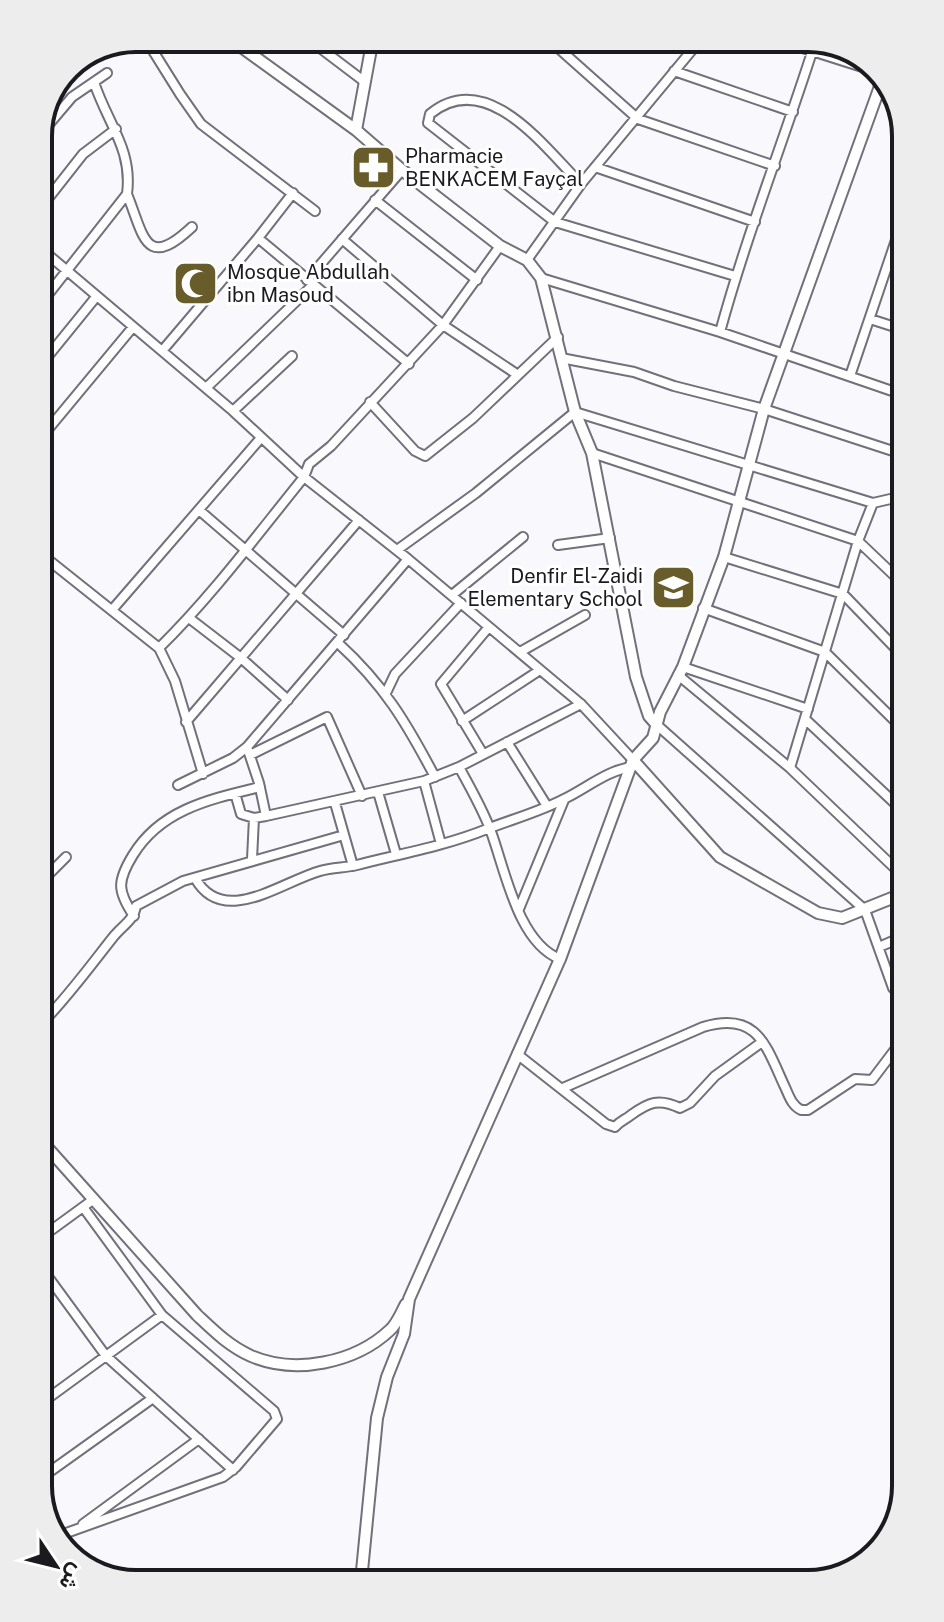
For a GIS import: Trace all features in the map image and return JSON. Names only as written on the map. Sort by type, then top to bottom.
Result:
[{"type":"street","points":[[154,52],[201,124],[315,211]]},
{"type":"street","points":[[248,52],[356,130],[500,246],[527,260],[541,278],[575,412],[592,453],[636,677],[649,716],[865,910],[892,985]]},
{"type":"street","points":[[325,52],[365,82]]},
{"type":"street","points":[[356,130],[370,52]]},
{"type":"street","points":[[563,52],[638,119],[775,166]]},
{"type":"street","points":[[527,260],[581,184],[638,119],[690,52]]},
{"type":"street","points":[[720,332],[735,276],[812,52],[850,64]]},
{"type":"street","points":[[674,71],[793,112]]},
{"type":"street","points":[[54,118],[72,97],[107,73]]},
{"type":"street","points":[[94,82],[103,109],[116,129],[129,173],[127,194],[145,239],[156,249],[171,245],[192,227]]},
{"type":"street","points":[[52,1160],[94,1199],[197,1315],[222,1339],[253,1357],[288,1364],[322,1364],[352,1355],[392,1328],[409,1299],[560,959],[633,764],[653,738],[681,671],[724,557],[747,464],[783,353],[879,90]]},
{"type":"street","points":[[581,184],[521,123],[488,102],[474,100],[447,104],[430,114],[428,123],[555,222],[735,276]]},
{"type":"street","points":[[52,193],[83,154],[116,129]]},
{"type":"street","points":[[595,167],[755,222]]},
{"type":"street","points":[[206,388],[310,283],[342,239],[402,170]]},
{"type":"street","points":[[162,351],[293,193]]},
{"type":"street","points":[[52,289],[127,194]]},
{"type":"street","points":[[375,200],[477,280]]},
{"type":"street","points":[[258,238],[409,364]]},
{"type":"street","points":[[342,239],[443,325],[518,375]]},
{"type":"street","points":[[159,648],[189,618],[244,551],[304,477],[309,464],[331,446],[443,325],[500,246]]},
{"type":"street","points":[[52,258],[233,411],[304,477],[452,595],[581,704],[707,845],[744,873],[818,913],[842,918],[892,898]]},
{"type":"street","points":[[850,376],[892,267]]},
{"type":"street","points":[[541,278],[720,332],[892,391]]},
{"type":"street","points":[[52,351],[96,297]]},
{"type":"street","points":[[870,319],[892,326]]},
{"type":"street","points":[[52,425],[133,327]]},
{"type":"street","points":[[370,402],[415,451],[425,456],[473,418],[558,337]]},
{"type":"street","points":[[233,411],[292,356]]},
{"type":"street","points":[[561,358],[634,372],[674,386],[764,409],[892,451]]},
{"type":"street","points":[[575,412],[873,503],[892,499]]},
{"type":"street","points":[[397,550],[476,493],[575,412]]},
{"type":"street","points":[[112,610],[260,439]]},
{"type":"street","points":[[592,453],[858,541],[892,573]]},
{"type":"street","points":[[790,768],[858,541],[873,503]]},
{"type":"street","points":[[199,510],[296,594],[341,639],[405,719],[435,777]]},
{"type":"street","points":[[186,722],[359,520]]},
{"type":"street","points":[[452,595],[523,537]]},
{"type":"street","points":[[558,545],[610,538]]},
{"type":"street","points":[[724,557],[843,594],[892,645]]},
{"type":"street","points":[[248,751],[408,559]]},
{"type":"street","points":[[52,563],[159,648],[175,681],[203,774]]},
{"type":"street","points":[[386,693],[395,674],[461,603]]},
{"type":"street","points":[[703,608],[825,652],[892,718]]},
{"type":"street","points":[[520,652],[585,615]]},
{"type":"street","points":[[189,618],[288,700]]},
{"type":"street","points":[[483,754],[441,684],[488,628]]},
{"type":"street","points":[[462,721],[540,670]]},
{"type":"street","points":[[681,671],[808,709]]},
{"type":"street","points":[[681,671],[790,768],[892,865]]},
{"type":"street","points":[[235,793],[241,814],[254,818],[335,803],[424,781],[459,767],[581,704]]},
{"type":"street","points":[[178,785],[327,717],[362,796]]},
{"type":"street","points":[[805,719],[892,801]]},
{"type":"street","points":[[507,742],[547,806]]},
{"type":"street","points":[[248,751],[266,816]]},
{"type":"street","points":[[195,878],[214,899],[233,901],[253,897],[321,870],[353,866],[490,828],[564,800],[618,769],[633,764]]},
{"type":"street","points":[[459,767],[490,828],[506,883],[532,934],[544,948],[560,959]]},
{"type":"street","points":[[424,781],[441,844]]},
{"type":"street","points":[[134,916],[120,892],[121,878],[142,840],[173,815],[260,787]]},
{"type":"street","points":[[378,792],[396,854]]},
{"type":"street","points":[[519,909],[564,800]]},
{"type":"street","points":[[335,803],[353,866]]},
{"type":"street","points":[[252,859],[254,818]]},
{"type":"street","points":[[52,1012],[134,916],[136,906],[174,884],[252,859],[344,835]]},
{"type":"street","points":[[52,871],[66,857]]},
{"type":"street","points":[[879,947],[892,941]]},
{"type":"street","points":[[563,1088],[721,1022],[746,1025],[762,1042],[792,1101],[801,1110],[808,1110],[855,1079],[872,1080],[892,1054]]},
{"type":"street","points":[[517,1054],[594,1115],[615,1127],[639,1108],[655,1101],[666,1101],[680,1108],[690,1103],[715,1076],[762,1042]]},
{"type":"street","points":[[52,1230],[94,1199]]},
{"type":"street","points":[[83,1207],[162,1315],[276,1413],[275,1424],[233,1470],[217,1479],[85,1526]]},
{"type":"street","points":[[52,1282],[106,1356],[233,1470]]},
{"type":"street","points":[[362,1570],[377,1418],[387,1377],[404,1334],[409,1299]]},
{"type":"street","points":[[52,1396],[162,1315]]},
{"type":"street","points":[[52,1470],[153,1398]]},
{"type":"street","points":[[79,1526],[199,1439]]},
{"type":"place","name":"Pharmacie BENKACEM Fayçal","points":[[374,167]]},
{"type":"place","name":"Mosque Abdullah ibn Masoud","points":[[196,284]]},
{"type":"place","name":"Denfir El-Zaidi Elementary School","points":[[674,588]]}]
